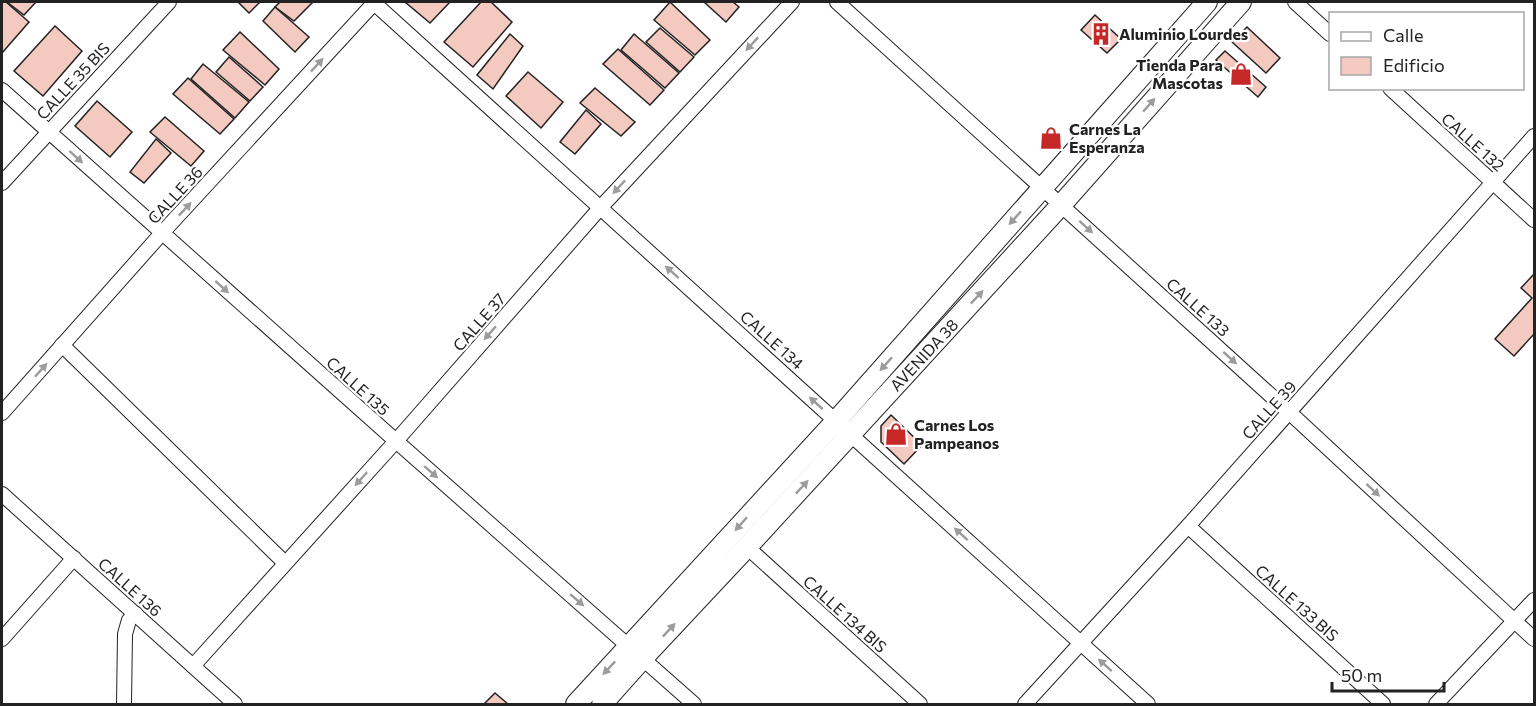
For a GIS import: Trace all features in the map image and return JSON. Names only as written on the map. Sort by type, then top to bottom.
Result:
[{"type":"main road","name":"AVENIDA 38","points":[[602,705],[636,652],[836,421],[1208,2]]},
{"type":"main road","name":"AVENIDA 38","points":[[576,705],[747,547],[1061,205],[1241,2]]},
{"type":"street","name":"CALLE 35 BIS","points":[[2,183],[169,2]]},
{"type":"street","name":"CALLE 134","points":[[374,2],[1148,705]]},
{"type":"street","name":"CALLE 36","points":[[2,413],[162,233],[374,2]]},
{"type":"street","name":"CALLE 37","points":[[193,666],[396,441],[601,207],[792,2]]},
{"type":"street","name":"CALLE 133","points":[[837,2],[1043,187],[1534,639]]},
{"type":"street","points":[[1295,2],[1329,33]]},
{"type":"street","name":"CALLE 135","points":[[2,90],[694,705]]},
{"type":"street","name":"CALLE 132","points":[[1392,90],[1534,220]]},
{"type":"street","name":"CALLE 39","points":[[1025,705],[1188,526],[1534,136]]},
{"type":"street","points":[[63,345],[285,563]]},
{"type":"street","name":"CALLE 136","points":[[2,494],[235,705]]},
{"type":"street","name":"CALLE 133 BIS","points":[[1188,526],[1383,705]]},
{"type":"street","name":"CALLE 134 BIS","points":[[747,547],[920,705]]},
{"type":"street","points":[[2,639],[74,558]]},
{"type":"street","points":[[1436,705],[1534,600]]},
{"type":"street","points":[[124,705],[125,634],[129,620],[136,614]]},
{"type":"building","points":[[2,2],[6,2],[29,22],[2,53]]},
{"type":"building","points":[[7,2],[36,2],[24,15]]},
{"type":"building","points":[[238,2],[260,2],[249,13]]},
{"type":"building","points":[[280,2],[313,2],[294,21],[275,7]]},
{"type":"building","points":[[405,2],[450,2],[430,23]]},
{"type":"building","points":[[481,2],[491,2],[512,22],[473,67],[444,42]]},
{"type":"building","points":[[670,2],[710,40],[695,55],[654,20]]},
{"type":"building","points":[[704,2],[733,2],[739,7],[726,22]]},
{"type":"building","points":[[275,7],[309,37],[295,52],[263,21]]},
{"type":"building","name":"Aluminio Lourdes","points":[[1095,15],[1121,39],[1107,53],[1081,30]]},
{"type":"building","points":[[55,26],[82,51],[43,96],[14,71]]},
{"type":"building","points":[[1247,27],[1280,58],[1266,73],[1232,42]]},
{"type":"building","points":[[660,28],[694,57],[680,72],[646,42]]},
{"type":"building","points":[[240,32],[279,69],[265,85],[223,50]]},
{"type":"building","points":[[510,34],[523,46],[493,89],[477,75]]},
{"type":"building","points":[[634,34],[679,73],[665,88],[621,50]]},
{"type":"building","points":[[618,49],[664,90],[650,105],[603,64]]},
{"type":"building","name":"Tienda Para Mascotas","points":[[1225,51],[1266,87],[1258,97],[1216,60]]},
{"type":"building","points":[[229,57],[263,87],[250,101],[216,72]]},
{"type":"building","points":[[203,64],[249,102],[235,118],[191,79]]},
{"type":"building","points":[[528,72],[563,102],[541,128],[506,96]]},
{"type":"building","points":[[188,78],[234,119],[220,134],[173,94]]},
{"type":"building","points":[[595,88],[635,122],[621,136],[580,103]]},
{"type":"building","points":[[97,101],[132,132],[110,157],[75,126]]},
{"type":"building","points":[[586,110],[601,124],[575,154],[560,142]]},
{"type":"building","points":[[165,117],[204,151],[191,166],[150,132]]},
{"type":"building","points":[[156,139],[171,153],[144,183],[130,172]]},
{"type":"building","points":[[1534,274],[1534,334],[1514,356],[1495,339],[1532,298],[1521,288]]},
{"type":"building","name":"Carnes Los Pampeanos","points":[[891,415],[922,445],[904,464],[881,442],[881,426]]},
{"type":"building","points":[[495,693],[508,704],[484,704]]},
{"type":"place","name":"Aluminio Lourdes","points":[[1101,34]]},
{"type":"place","name":"Tienda Para Mascotas","points":[[1241,74]]},
{"type":"place","name":"Carnes La Esperanza","points":[[1051,138]]},
{"type":"place","name":"Carnes Los Pampeanos","points":[[896,434]]}]
